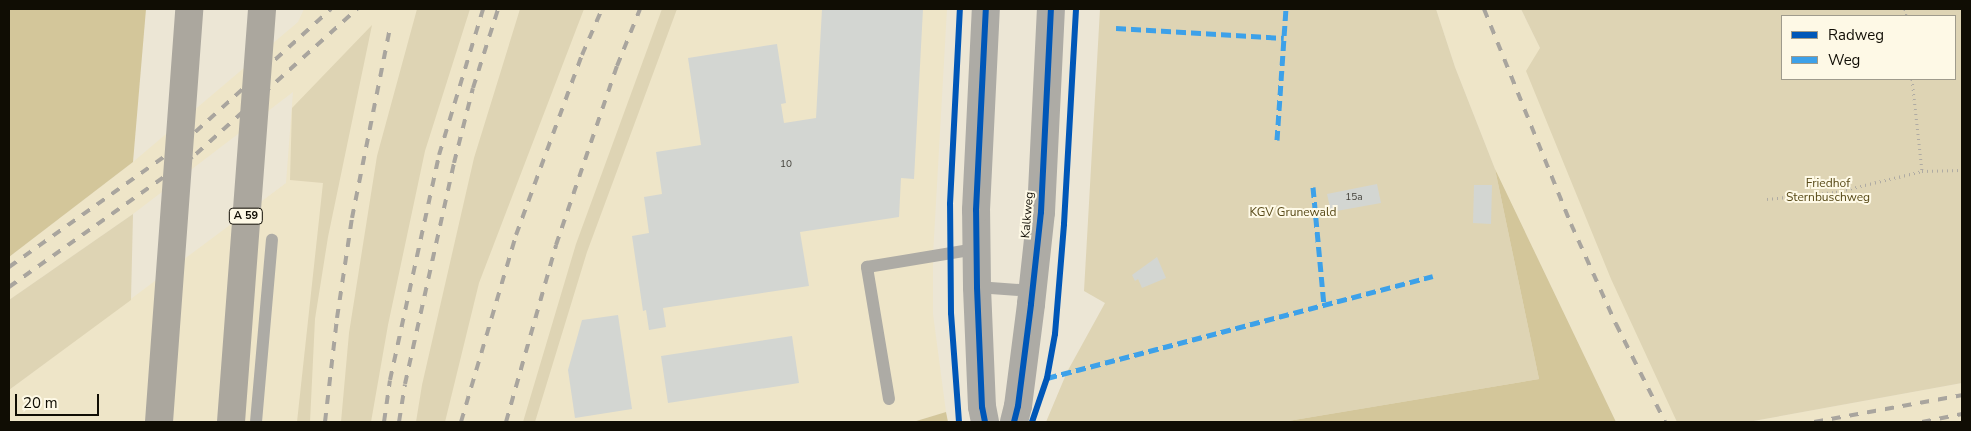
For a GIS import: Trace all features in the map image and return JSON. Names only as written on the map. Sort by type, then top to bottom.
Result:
[{"type":"highway","points":[[159,422],[189,9]]},
{"type":"highway","name":"A 59","points":[[230,422],[262,9]]},
{"type":"street","points":[[985,422],[982,407],[976,249],[986,9]]},
{"type":"street","name":"Kalkweg","points":[[1014,422],[1018,406],[1033,291],[1041,212],[1051,9]]},
{"type":"lane","points":[[256,422],[272,240]]},
{"type":"lane","points":[[889,399],[868,267],[976,249]]},
{"type":"lane","points":[[977,287],[1033,291]]},
{"type":"path","points":[[1912,80],[1922,171]]},
{"type":"path","points":[[1767,199],[1836,192],[1922,171],[1962,170]]},
{"type":"shaded area","points":[[9,9],[146,9],[133,162],[9,257]]},
{"type":"shaded area","points":[[304,9],[947,9],[933,255],[933,314],[946,412],[913,422],[9,422],[9,390],[286,183],[293,92],[133,214],[9,300],[9,257],[133,162],[298,22]]},
{"type":"shaded area","points":[[1436,9],[1521,9],[1540,48],[1679,422],[1616,422],[1495,169],[1455,67]]},
{"type":"shaded area","points":[[1495,169],[1616,422],[1282,422],[1539,379]]},
{"type":"shaded area","points":[[1962,383],[1962,422],[1748,422]]},
{"type":"shaded area","points":[[946,412],[948,422],[913,422]]},
{"type":"green space","points":[[417,9],[470,9],[425,151],[388,325],[371,422],[341,422],[349,333],[377,156]]},
{"type":"green space","points":[[520,9],[584,9],[479,283],[445,422],[416,422],[422,385],[474,158]]},
{"type":"green space","points":[[662,9],[677,9],[587,252],[535,422],[523,422],[576,244]]},
{"type":"green space","name":"KGV Grunewald","points":[[1100,9],[1436,9],[1455,67],[1495,169],[1539,379],[1282,422],[1046,422],[1067,372],[1105,303],[1084,291]]},
{"type":"green space","name":"Friedhof Sternbuschweg","points":[[1521,9],[1962,9],[1962,383],[1748,422],[1677,422],[1611,279],[1526,71],[1540,48]]},
{"type":"green space","points":[[372,25],[328,237],[315,319],[310,422],[297,422],[323,183],[290,180],[292,108]]},
{"type":"green space","points":[[133,214],[131,300],[9,390],[9,300]]},
{"type":"building","points":[[822,9],[923,9],[914,179],[901,178],[899,217],[800,232],[809,286],[663,308],[666,327],[649,330],[646,310],[643,311],[632,236],[649,233],[644,197],[662,194],[656,152],[701,145],[688,58],[777,44],[786,103],[781,104],[784,123],[816,118]]},
{"type":"building","points":[[1377,184],[1381,203],[1331,212],[1327,194]]},
{"type":"building","points":[[1474,185],[1492,185],[1491,224],[1473,223]]},
{"type":"building","points":[[1157,257],[1166,278],[1142,288],[1138,279],[1135,281],[1132,275]]},
{"type":"building","points":[[618,315],[632,409],[575,418],[568,370],[582,320]]},
{"type":"building","points":[[792,336],[799,383],[668,403],[661,356]]},
{"type":"railway","points":[[9,267],[182,144],[331,9]]},
{"type":"railway","points":[[9,287],[196,154],[357,9]]},
{"type":"railway","points":[[384,422],[390,380],[439,155],[483,9]]},
{"type":"railway","points":[[399,422],[405,384],[454,163],[473,88],[498,9]]},
{"type":"railway","points":[[461,422],[516,235],[582,55],[602,9]]},
{"type":"railway","points":[[506,422],[556,245],[617,66],[640,9]]},
{"type":"railway","points":[[1484,9],[1571,224],[1616,324],[1665,422]]},
{"type":"railway","points":[[325,422],[337,318],[352,218],[390,28]]},
{"type":"railway","points":[[1814,422],[1962,395]]},
{"type":"railway","points":[[1922,422],[1962,414]]},
{"type":"marked path","points":[[1277,140],[1286,9]]},
{"type":"marked path","points":[[1116,28],[1284,38]]},
{"type":"marked path","points":[[1313,187],[1324,305]]},
{"type":"marked path","points":[[1047,378],[1433,276]]},
{"type":"cycle path","points":[[959,422],[951,313],[950,204],[960,9]]},
{"type":"cycle path","points":[[985,422],[982,407],[976,210],[986,9]]},
{"type":"cycle path","points":[[1014,422],[1018,406],[1041,212],[1051,9]]},
{"type":"cycle path","points":[[1032,422],[1047,378],[1055,334],[1064,224],[1076,9]]}]
